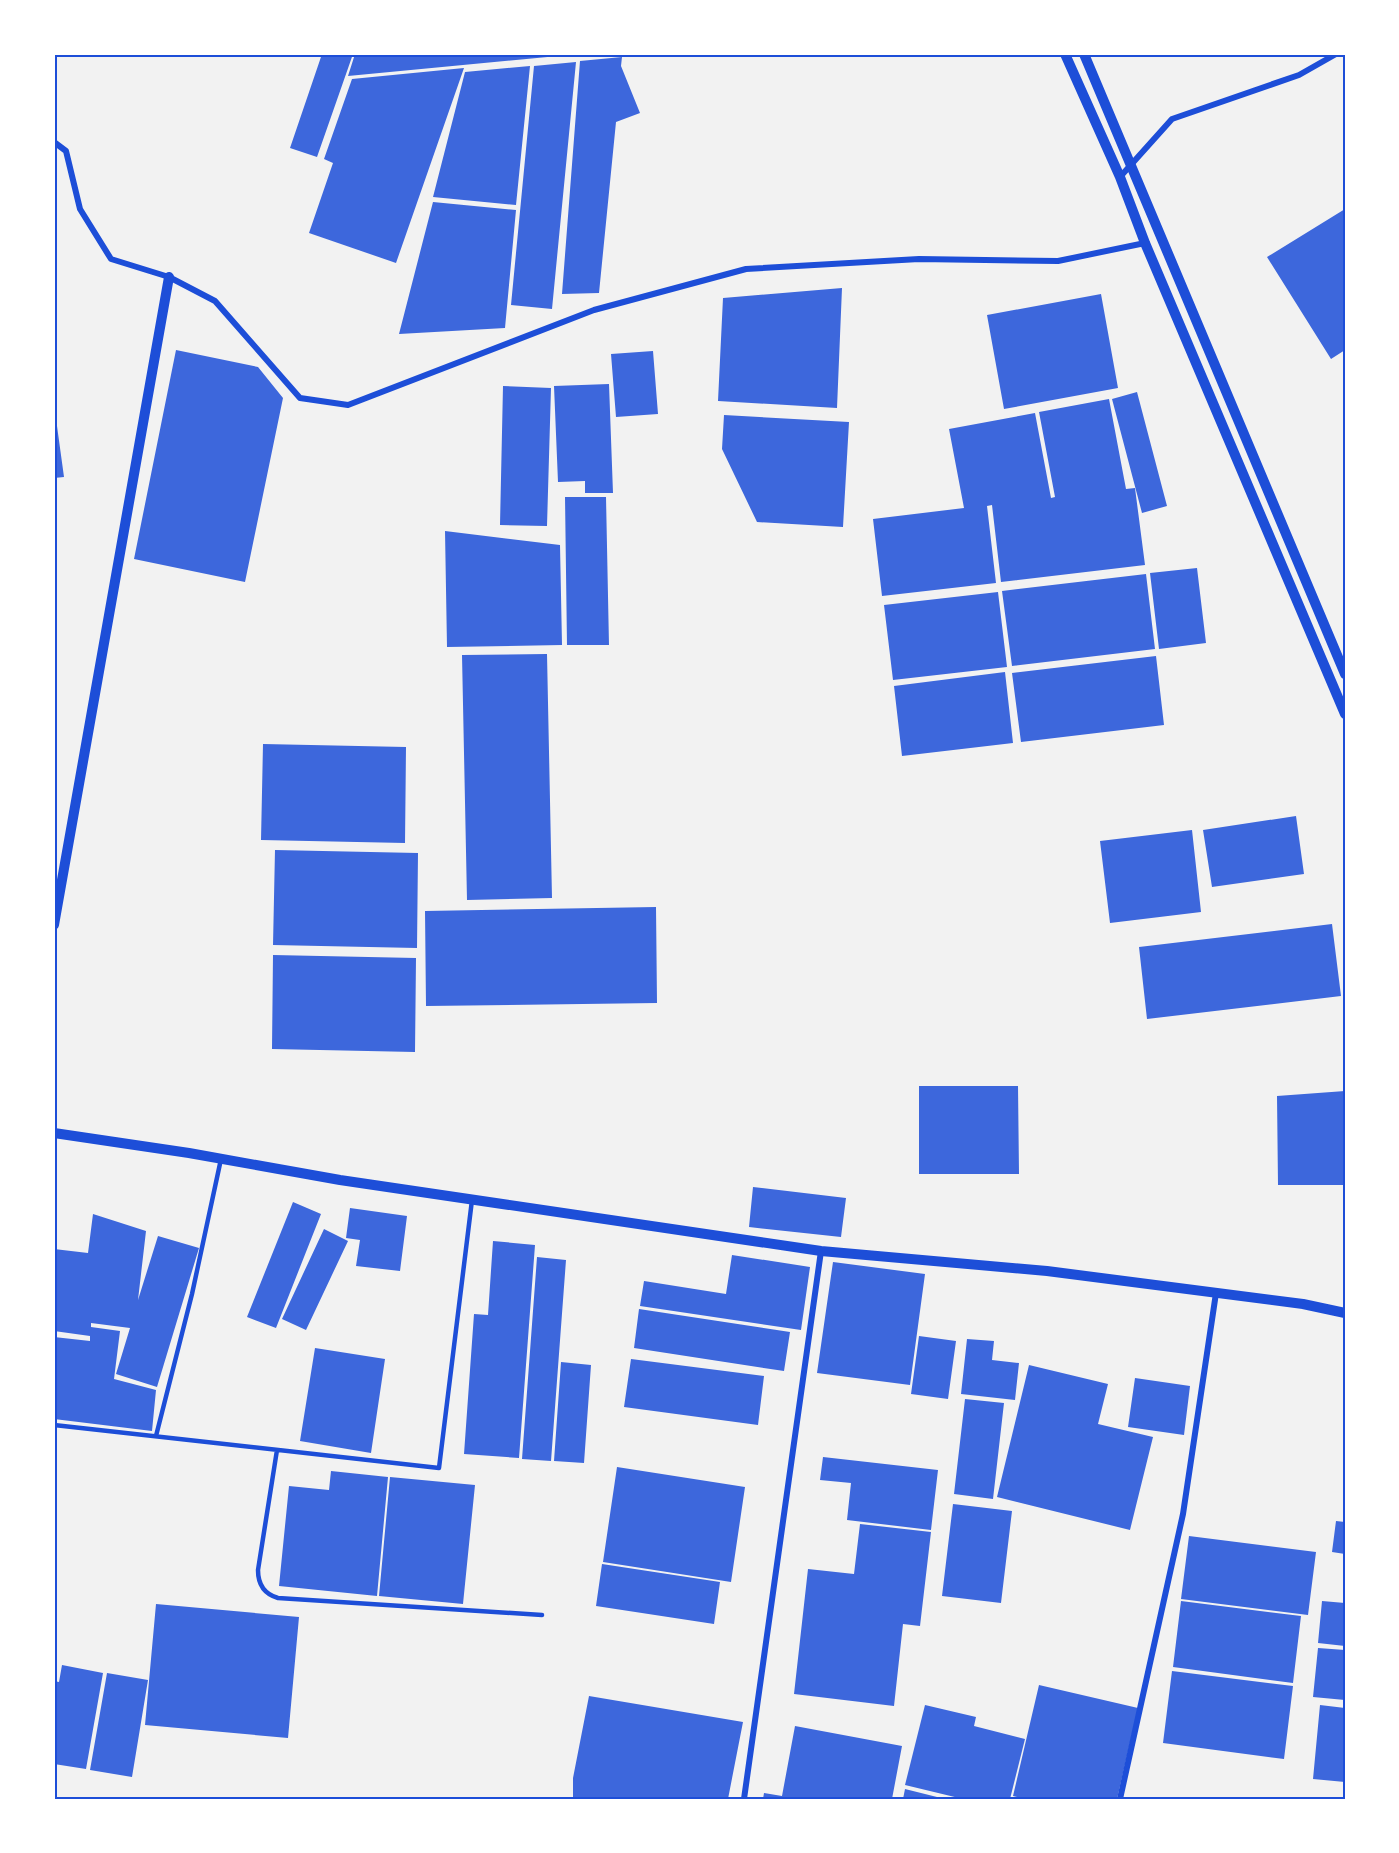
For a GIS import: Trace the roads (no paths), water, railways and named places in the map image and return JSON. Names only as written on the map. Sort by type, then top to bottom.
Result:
[{"type":"street","points":[[1065,54],[1120,177],[1145,243],[1345,714]]},
{"type":"street","points":[[1084,54],[1345,672]]},
{"type":"street","points":[[1120,177],[1172,119],[1299,75],[1335,54]]},
{"type":"street","points":[[54,142],[66,151],[80,209],[111,259],[168,277],[215,301],[300,398],[348,405],[594,310],[746,269],[919,259],[1058,261],[1145,243]]},
{"type":"street","points":[[54,925],[168,277]]},
{"type":"street","points":[[54,1133],[340,1180],[821,1251],[1047,1271],[1303,1304],[1345,1313]]},
{"type":"street","points":[[744,1799],[821,1251]]},
{"type":"street","points":[[1120,1799],[1183,1514],[1216,1293]]},
{"type":"lane","points":[[156,1436],[192,1294],[221,1159]]},
{"type":"lane","points":[[54,1425],[439,1468],[472,1200]]},
{"type":"lane","points":[[277,1450],[258,1570],[260,1585],[268,1594],[278,1598],[542,1615]]}]
